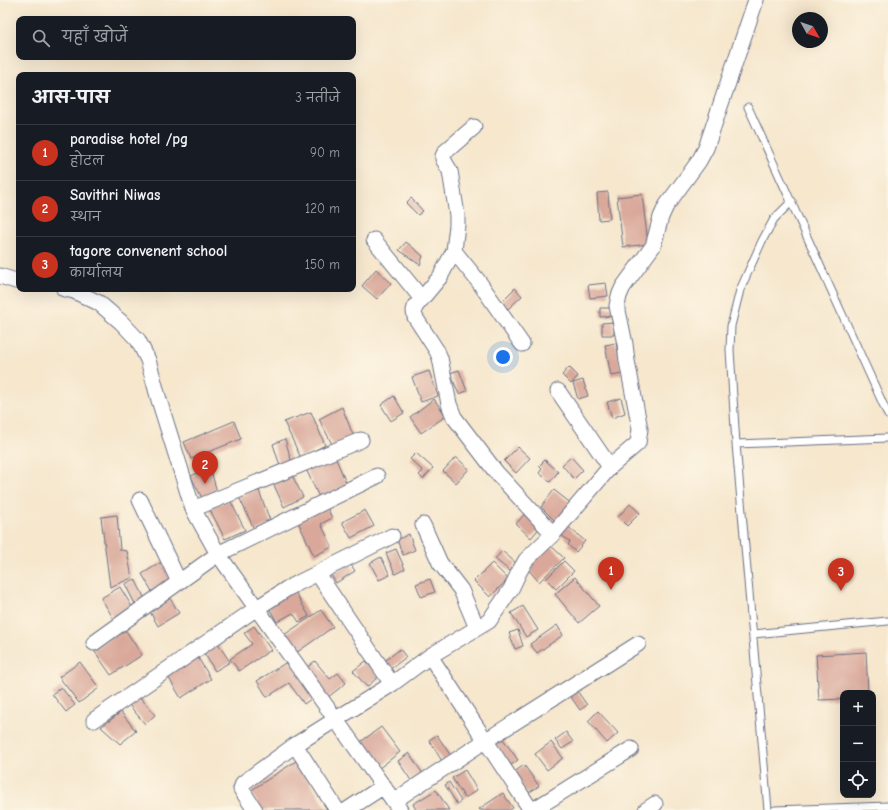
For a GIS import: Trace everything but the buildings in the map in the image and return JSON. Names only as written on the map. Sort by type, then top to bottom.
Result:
[{"type":"street","points":[[255,810],[241,789],[243,783],[295,745],[392,684],[430,656],[489,621],[511,589],[526,560],[553,534],[610,467],[638,443],[640,429],[626,361],[625,344],[617,306],[619,296],[623,287],[653,246],[661,217],[666,206],[706,148],[756,0]]},
{"type":"street","points":[[474,127],[445,152],[443,156],[443,159],[450,171],[457,215],[454,251],[440,277],[415,307],[415,317],[440,358],[449,404],[454,417],[496,472],[553,534]]},
{"type":"street","points":[[374,240],[422,299]]},
{"type":"street","points":[[454,251],[479,282],[522,344]]},
{"type":"street","points":[[0,276],[16,281]]},
{"type":"street","points":[[76,292],[99,303],[121,322],[138,340],[148,360],[193,509],[218,554],[397,805],[485,740],[638,644]]},
{"type":"street","points":[[558,391],[610,467]]},
{"type":"street","points":[[193,509],[361,440]]},
{"type":"street","points":[[94,644],[218,554],[377,476]]},
{"type":"street","points":[[140,500],[179,582]]},
{"type":"street","points":[[423,525],[440,564],[461,590],[477,628]]},
{"type":"street","points":[[94,720],[256,608],[288,588],[392,536]]},
{"type":"street","points":[[318,574],[392,684]]},
{"type":"street","points":[[430,656],[532,810],[631,749]]},
{"type":"street","points":[[295,745],[337,810]]},
{"type":"street","points":[[347,810],[384,786]]},
{"type":"lane","points":[[748,106],[888,415]]},
{"type":"lane","points":[[768,810],[736,444],[730,350],[731,326],[740,290],[762,241],[774,219],[792,201]]},
{"type":"lane","points":[[736,444],[888,438]]},
{"type":"lane","points":[[753,634],[888,621]]},
{"type":"lane","points":[[775,810],[888,806]]},
{"type":"place","name":"Savithri Niwas","points":[[205,484]]},
{"type":"place","name":"paradise hotel /pg","points":[[611,590]]},
{"type":"place","name":"tagore convenent school","points":[[841,591]]}]
